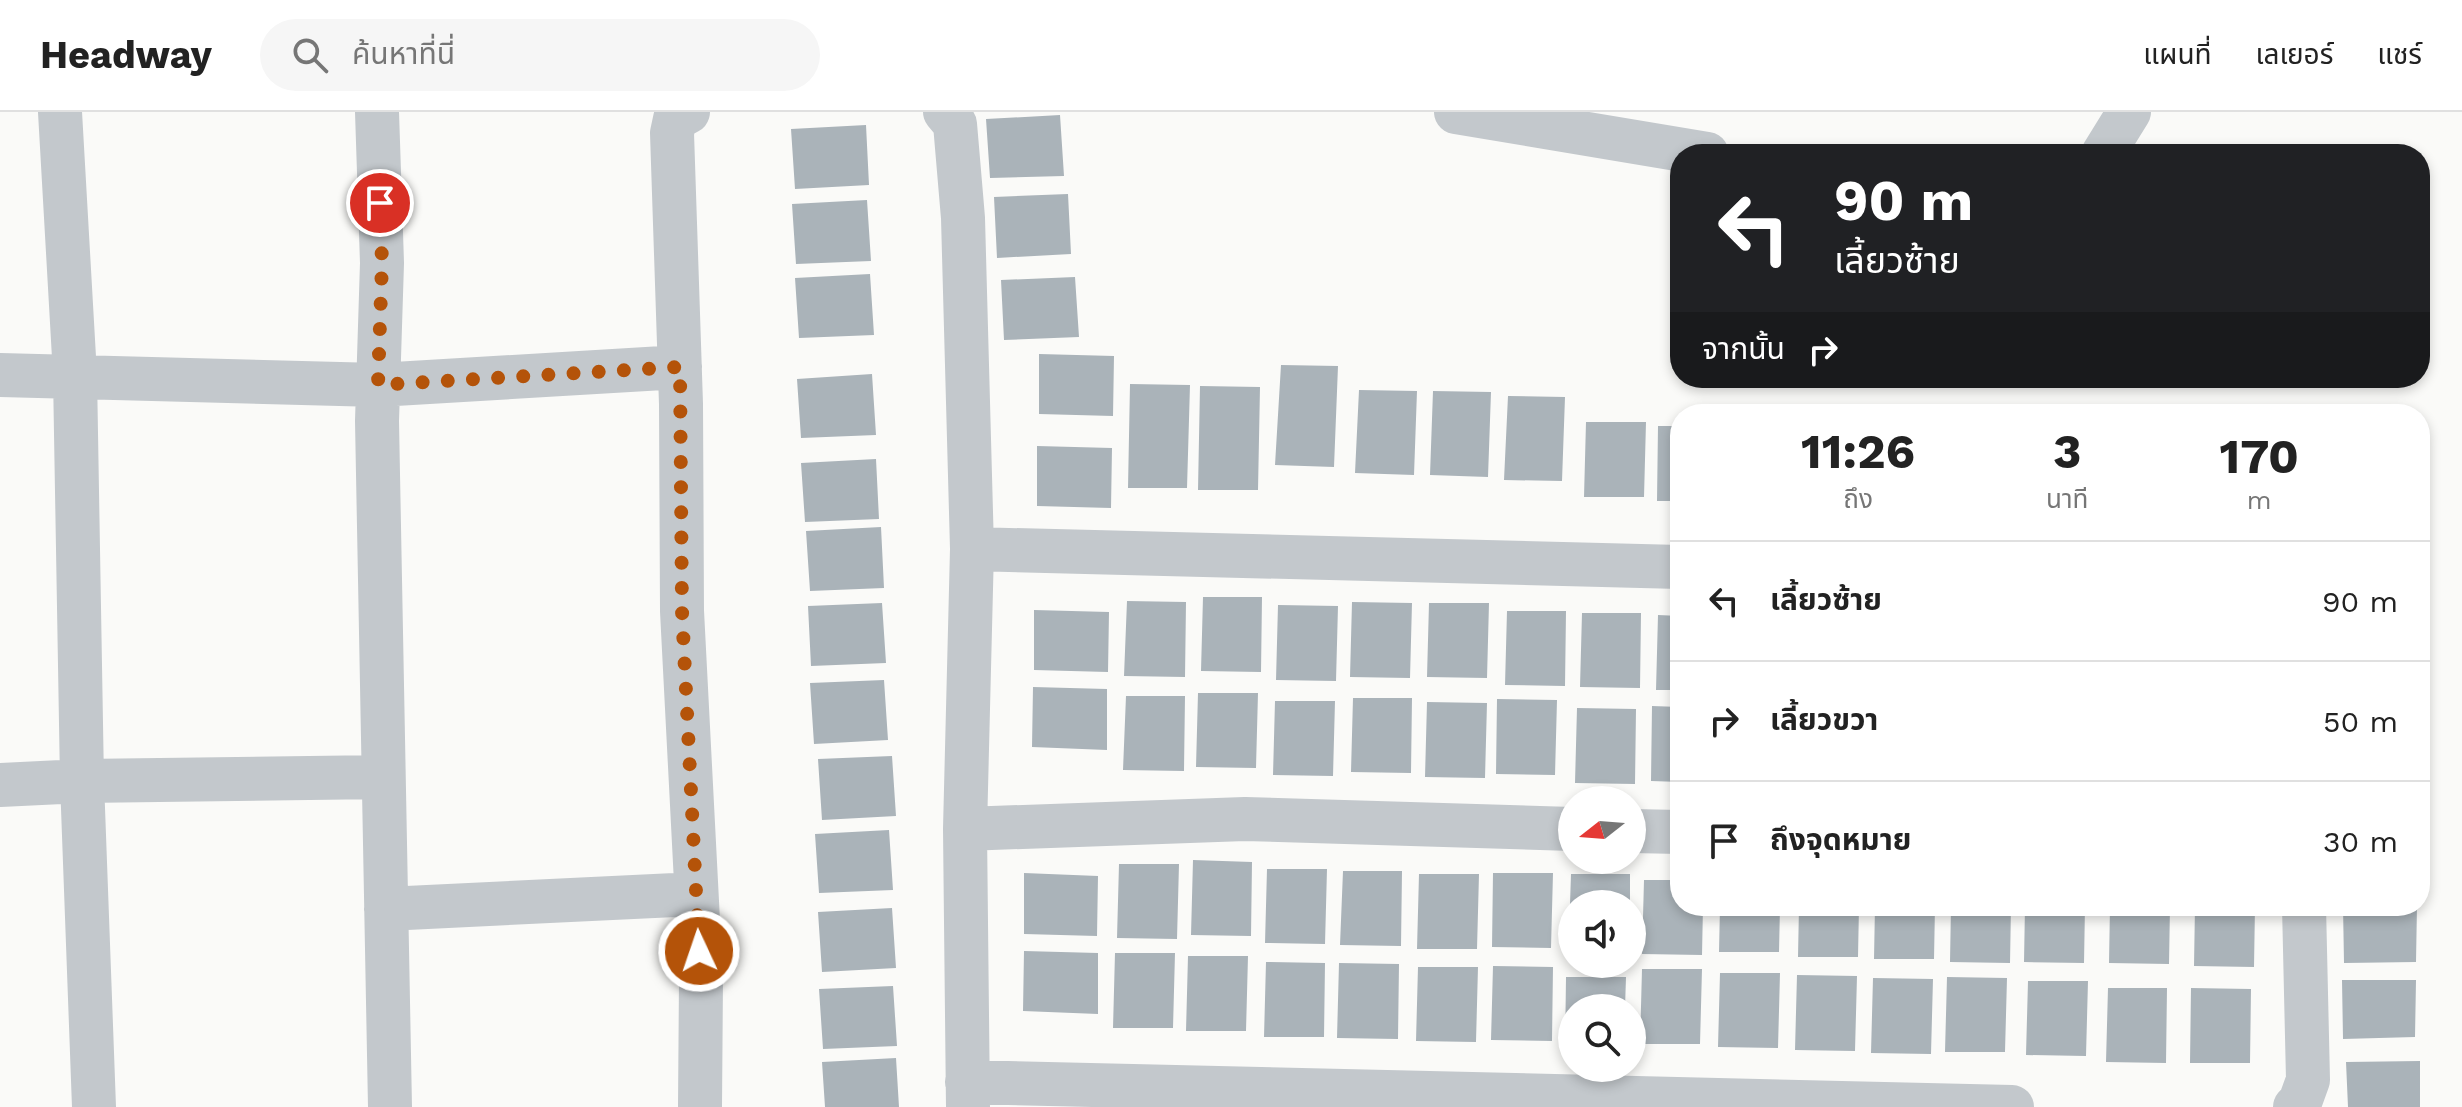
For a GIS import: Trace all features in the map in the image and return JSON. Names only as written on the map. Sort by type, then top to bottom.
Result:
[{"type":"street","points":[[60,112],[75,375],[82,781],[94,1107]]},
{"type":"street","points":[[377,112],[382,263],[378,385],[390,1107]]},
{"type":"street","points":[[688,112],[675,119],[672,133],[680,367],[682,611],[701,979],[700,1107]]},
{"type":"street","points":[[945,112],[955,124],[963,218],[972,549],[965,829],[967,1095],[2012,1107]]},
{"type":"street","points":[[1456,112],[1670,148]]},
{"type":"street","points":[[2109,144],[2129,112]]},
{"type":"street","points":[[0,375],[378,385],[680,367]]},
{"type":"street","points":[[972,549],[1670,567]]},
{"type":"street","points":[[0,785],[383,777]]},
{"type":"street","points":[[965,829],[1245,819],[1558,829]]},
{"type":"street","points":[[1646,831],[1670,832]]},
{"type":"street","points":[[386,909],[696,894]]},
{"type":"street","points":[[2295,1107],[2299,1105],[2308,1080],[2304,916]]},
{"type":"building","points":[[1060,115],[1064,176],[990,178],[986,119]]},
{"type":"building","points":[[866,125],[869,185],[795,189],[791,129]]},
{"type":"building","points":[[1068,194],[1071,254],[997,258],[994,197]]},
{"type":"building","points":[[867,200],[871,261],[796,264],[792,204]]},
{"type":"building","points":[[870,274],[874,335],[799,338],[795,278]]},
{"type":"building","points":[[1075,277],[1079,337],[1004,340],[1001,280]]},
{"type":"building","points":[[1039,354],[1114,356],[1113,416],[1039,414]]},
{"type":"building","points":[[1281,365],[1338,366],[1334,467],[1275,465]]},
{"type":"building","points":[[872,374],[876,435],[801,438],[797,379]]},
{"type":"building","points":[[1130,384],[1190,385],[1187,488],[1128,488]]},
{"type":"building","points":[[1200,386],[1260,387],[1258,490],[1198,490]]},
{"type":"building","points":[[1359,390],[1417,391],[1414,475],[1355,473]]},
{"type":"building","points":[[1433,391],[1491,392],[1488,477],[1430,475]]},
{"type":"building","points":[[1508,396],[1565,397],[1562,481],[1504,480]]},
{"type":"building","points":[[1586,422],[1646,422],[1644,497],[1584,497]]},
{"type":"building","points":[[1658,426],[1670,426],[1670,501],[1657,501]]},
{"type":"building","points":[[1037,446],[1112,448],[1111,508],[1037,506]]},
{"type":"building","points":[[876,459],[879,519],[805,522],[801,463]]},
{"type":"building","points":[[881,527],[884,588],[810,591],[806,531]]},
{"type":"building","points":[[1203,597],[1262,597],[1261,672],[1201,671]]},
{"type":"building","points":[[1127,601],[1186,602],[1185,677],[1124,676]]},
{"type":"building","points":[[1352,602],[1412,603],[1410,678],[1350,677]]},
{"type":"building","points":[[882,603],[886,663],[811,666],[808,606]]},
{"type":"building","points":[[1429,603],[1489,603],[1487,678],[1427,677]]},
{"type":"building","points":[[1278,605],[1338,606],[1336,681],[1276,680]]},
{"type":"building","points":[[1034,610],[1109,612],[1108,672],[1034,670]]},
{"type":"building","points":[[1507,611],[1566,611],[1565,686],[1505,685]]},
{"type":"building","points":[[1582,613],[1641,613],[1640,688],[1580,687]]},
{"type":"building","points":[[1658,615],[1670,616],[1670,690],[1656,690]]},
{"type":"building","points":[[884,680],[888,740],[814,744],[810,683]]},
{"type":"building","points":[[1033,687],[1107,689],[1107,750],[1032,747]]},
{"type":"building","points":[[1198,693],[1258,693],[1256,768],[1196,767]]},
{"type":"building","points":[[1126,696],[1185,696],[1184,771],[1123,770]]},
{"type":"building","points":[[1353,698],[1412,698],[1411,773],[1351,772]]},
{"type":"building","points":[[1497,699],[1557,700],[1555,775],[1496,774]]},
{"type":"building","points":[[1275,701],[1335,701],[1333,776],[1273,775]]},
{"type":"building","points":[[1427,702],[1487,703],[1485,778],[1425,777]]},
{"type":"building","points":[[1652,706],[1670,707],[1670,782],[1651,781]]},
{"type":"building","points":[[1577,708],[1636,709],[1635,784],[1575,783]]},
{"type":"building","points":[[892,756],[896,816],[822,820],[818,759]]},
{"type":"building","points":[[889,830],[893,890],[819,893],[815,834]]},
{"type":"building","points":[[1193,860],[1252,862],[1251,936],[1191,935]]},
{"type":"building","points":[[1119,864],[1179,864],[1177,939],[1117,938]]},
{"type":"building","points":[[1267,869],[1327,869],[1325,944],[1265,943]]},
{"type":"building","points":[[1343,871],[1402,871],[1401,946],[1340,945]]},
{"type":"building","points":[[1024,873],[1098,876],[1097,936],[1024,934]]},
{"type":"building","points":[[1493,873],[1553,873],[1551,948],[1492,947]]},
{"type":"building","points":[[1419,874],[1479,874],[1477,949],[1417,949]]},
{"type":"building","points":[[1571,874],[1630,874],[1630,890],[1570,890]]},
{"type":"building","points":[[1644,880],[1670,880],[1670,916],[1703,916],[1702,955],[1646,954]]},
{"type":"building","points":[[892,908],[896,968],[822,972],[818,912]]},
{"type":"building","points":[[1720,916],[1780,916],[1779,952],[1719,952]]},
{"type":"building","points":[[1799,916],[1859,916],[1858,957],[1798,957]]},
{"type":"building","points":[[1875,916],[1935,916],[1934,959],[1874,959]]},
{"type":"building","points":[[1951,916],[2011,916],[2010,963],[1950,962]]},
{"type":"building","points":[[2025,916],[2085,916],[2084,963],[2024,962]]},
{"type":"building","points":[[2110,916],[2170,916],[2169,964],[2109,963]]},
{"type":"building","points":[[2195,916],[2255,916],[2254,967],[2194,966]]},
{"type":"building","points":[[2343,916],[2417,916],[2416,962],[2344,963]]},
{"type":"building","points":[[1024,951],[1098,953],[1098,1014],[1023,1011]]},
{"type":"building","points":[[1115,953],[1175,953],[1173,1028],[1113,1028]]},
{"type":"building","points":[[1188,956],[1248,956],[1246,1031],[1186,1031]]},
{"type":"building","points":[[1266,962],[1325,963],[1324,1037],[1264,1037]]},
{"type":"building","points":[[1339,963],[1399,964],[1398,1039],[1337,1038]]},
{"type":"building","points":[[1493,966],[1553,967],[1552,1041],[1491,1040]]},
{"type":"building","points":[[1418,967],[1478,967],[1476,1042],[1416,1041]]},
{"type":"building","points":[[1646,969],[1702,969],[1700,1044],[1646,1044],[1646,994],[1641,994],[1642,978],[1646,978]]},
{"type":"building","points":[[1720,973],[1780,973],[1778,1048],[1718,1047]]},
{"type":"building","points":[[1797,975],[1857,976],[1855,1051],[1795,1050]]},
{"type":"building","points":[[1947,977],[2007,978],[2005,1052],[1945,1052]]},
{"type":"building","points":[[1566,978],[1626,978],[1625,994],[1566,994]]},
{"type":"building","points":[[1873,978],[1933,979],[1931,1054],[1871,1053]]},
{"type":"building","points":[[2342,980],[2416,980],[2415,1037],[2343,1039]]},
{"type":"building","points":[[2028,981],[2088,981],[2086,1056],[2026,1055]]},
{"type":"building","points":[[893,986],[897,1046],[823,1049],[819,989]]},
{"type":"building","points":[[2108,988],[2167,988],[2166,1063],[2106,1062]]},
{"type":"building","points":[[2191,988],[2251,989],[2250,1063],[2190,1063]]},
{"type":"building","points":[[896,1058],[899,1107],[825,1107],[822,1062]]},
{"type":"building","points":[[2420,1061],[2420,1107],[2348,1107],[2346,1062]]},
{"type":"route","points":[[380,203],[382,263],[378,385],[680,367],[682,611],[699,951]]}]
